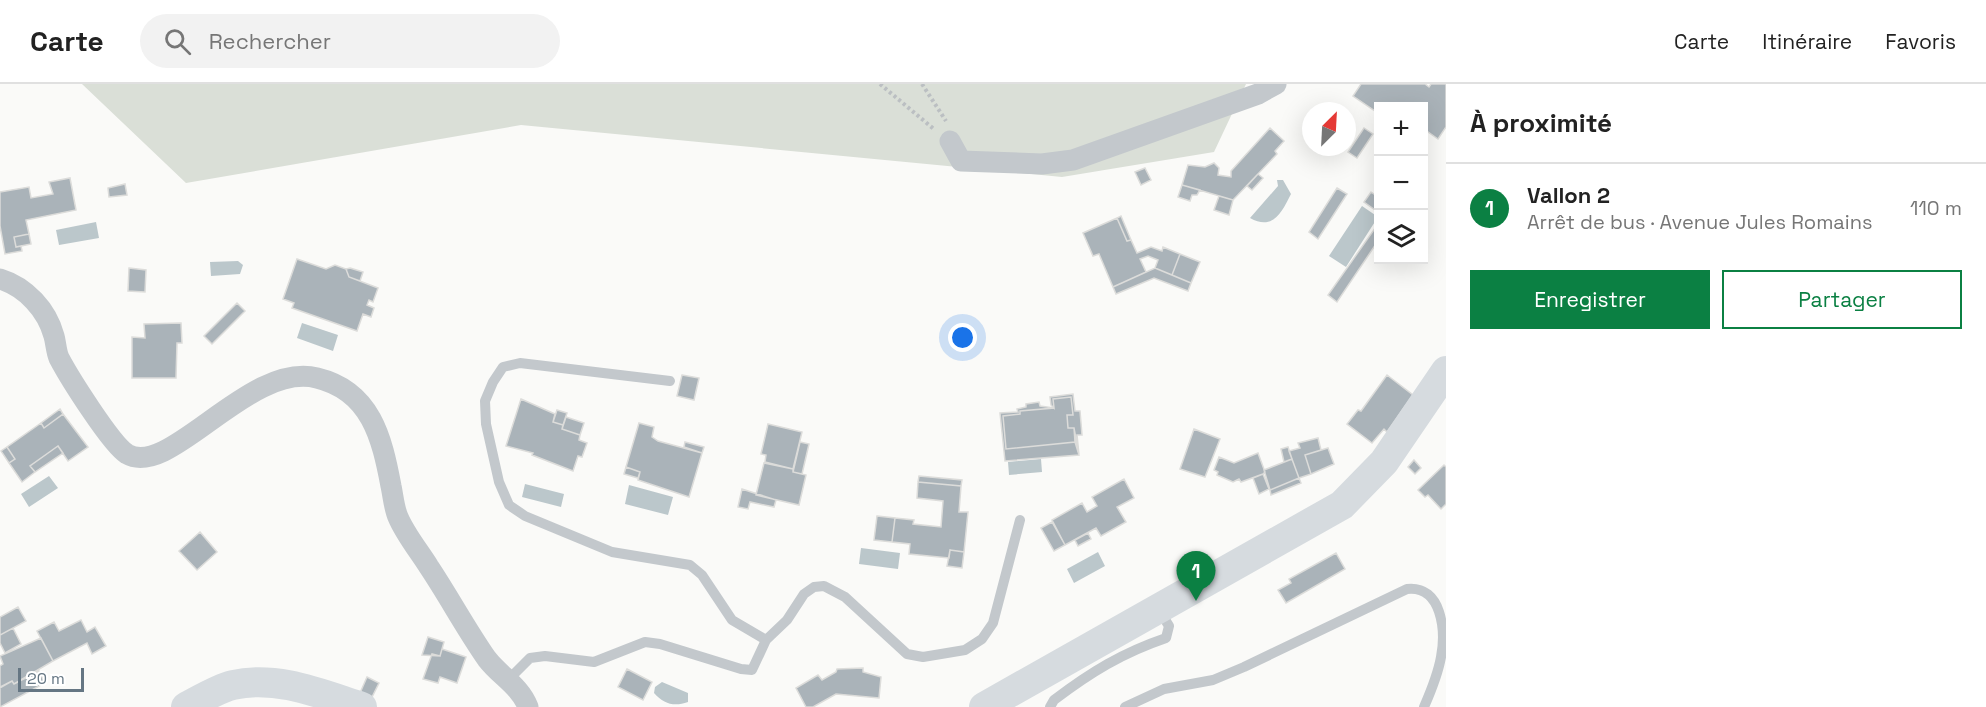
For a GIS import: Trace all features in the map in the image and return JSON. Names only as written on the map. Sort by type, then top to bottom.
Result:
[{"type":"street","points":[[950,141],[961,161],[1042,164],[1073,160],[1258,94],[1276,84]]},
{"type":"street","points":[[0,279],[32,298],[48,319],[58,357],[116,445],[134,458],[146,457],[187,439],[250,391],[286,377],[314,377],[329,381],[352,395],[370,414],[380,435],[397,516],[489,661],[518,689],[528,707]]},
{"type":"street","points":[[984,707],[1342,505],[1383,462],[1446,371]]},
{"type":"street","points":[[186,707],[232,685],[262,682],[290,686],[362,707]]},
{"type":"lane","points":[[670,381],[520,363],[503,367],[485,401],[486,424],[499,482],[509,505],[525,516],[612,552],[690,565],[702,574],[732,620],[766,640]]},
{"type":"lane","points":[[508,680],[530,658],[545,656],[594,662],[645,642],[660,644],[741,669],[752,670],[766,640],[787,620],[804,594],[814,587],[824,586],[845,597],[908,654],[922,657],[965,650],[982,639],[993,623],[1020,520]]},
{"type":"lane","points":[[1125,707],[1164,689],[1213,680],[1407,589],[1419,588],[1425,590],[1437,605],[1443,626],[1442,657],[1424,707]]},
{"type":"lane","points":[[1050,707],[1054,700],[1101,667],[1135,648],[1166,638],[1169,626],[1159,609]]},
{"type":"path","points":[[880,84],[950,141]]},
{"type":"shaded area","points":[[82,84],[1246,84],[1214,152],[1062,177],[521,125],[186,183]]},
{"type":"shaded area","points":[[1277,180],[1283,180],[1291,194],[1280,213],[1271,221],[1265,222],[1250,218],[1278,186]]},
{"type":"shaded area","points":[[1362,206],[1374,214],[1374,223],[1346,267],[1329,256]]},
{"type":"shaded area","points":[[96,222],[99,238],[59,245],[56,230]]},
{"type":"shaded area","points":[[238,261],[243,265],[240,274],[211,276],[210,262]]},
{"type":"shaded area","points":[[302,323],[338,335],[333,351],[297,338]]},
{"type":"shaded area","points":[[1041,459],[1042,472],[1009,475],[1008,462]]},
{"type":"shaded area","points":[[49,476],[58,488],[29,507],[21,494]]},
{"type":"shaded area","points":[[525,484],[564,494],[561,507],[522,497]]},
{"type":"shaded area","points":[[629,485],[673,497],[668,515],[625,504]]},
{"type":"shaded area","points":[[861,548],[900,553],[898,569],[859,564]]},
{"type":"shaded area","points":[[1098,552],[1105,566],[1074,583],[1067,569]]},
{"type":"shaded area","points":[[662,682],[688,693],[688,702],[670,704],[662,700],[654,693],[655,687]]},
{"type":"building","points":[[1361,84],[1425,84],[1429,87],[1431,84],[1446,84],[1446,127],[1438,139],[1428,132],[1428,102],[1374,102],[1374,110],[1353,96]]},
{"type":"building","points":[[1270,128],[1284,141],[1275,151],[1277,154],[1233,200],[1182,185],[1188,165],[1205,167],[1214,163],[1219,168],[1218,175],[1231,177],[1231,171]]},
{"type":"building","points":[[1364,128],[1373,134],[1357,158],[1354,156],[1356,156],[1356,140]]},
{"type":"building","points":[[1145,168],[1151,180],[1141,185],[1135,172]]},
{"type":"building","points":[[1258,174],[1263,178],[1252,190],[1247,186]]},
{"type":"building","points":[[70,178],[76,210],[26,220],[29,234],[14,237],[16,247],[21,246],[22,251],[5,254],[0,226],[0,192],[29,187],[31,198],[53,194],[49,182]]},
{"type":"building","points":[[125,184],[127,195],[109,197],[108,188]]},
{"type":"building","points":[[1182,185],[1200,190],[1197,195],[1192,195],[1190,201],[1178,197]]},
{"type":"building","points":[[1337,188],[1347,194],[1318,239],[1309,232]]},
{"type":"building","points":[[1371,192],[1374,194],[1374,209],[1364,202]]},
{"type":"building","points":[[1219,196],[1233,200],[1229,215],[1214,210]]},
{"type":"building","points":[[1121,216],[1131,240],[1127,241],[1117,218]]},
{"type":"building","points":[[1117,218],[1127,241],[1131,240],[1137,253],[1151,247],[1162,251],[1163,247],[1180,254],[1172,275],[1155,268],[1158,260],[1148,256],[1140,259],[1146,272],[1113,287],[1099,254],[1093,256],[1083,233]]},
{"type":"building","points":[[1374,230],[1374,247],[1337,302],[1328,295]]},
{"type":"building","points":[[29,234],[31,244],[16,247],[14,237]]},
{"type":"building","points":[[1180,254],[1200,262],[1191,283],[1172,275]]},
{"type":"building","points":[[297,259],[326,269],[335,265],[346,269],[349,277],[378,288],[373,302],[369,300],[367,305],[374,308],[371,317],[363,314],[357,331],[292,308],[294,303],[283,299]]},
{"type":"building","points":[[129,268],[146,270],[145,292],[128,291]]},
{"type":"building","points":[[1155,268],[1191,283],[1188,291],[1154,278],[1116,294],[1113,287]]},
{"type":"building","points":[[346,269],[363,272],[360,281],[349,277]]},
{"type":"building","points":[[237,303],[245,311],[212,344],[204,336]]},
{"type":"building","points":[[181,323],[182,343],[177,343],[176,378],[132,378],[132,337],[145,338],[144,324]]},
{"type":"building","points":[[682,375],[699,378],[694,400],[677,396]]},
{"type":"building","points":[[1387,375],[1413,395],[1387,432],[1384,429],[1372,443],[1347,424],[1358,410],[1361,411]]},
{"type":"building","points":[[1073,394],[1075,411],[1080,411],[1082,435],[1077,435],[1079,455],[1074,428],[1068,428],[1067,415],[1073,415],[1071,397],[1053,399],[1054,408],[1050,397]]},
{"type":"building","points":[[1071,397],[1073,415],[1067,415],[1068,428],[1074,428],[1075,442],[1006,449],[1003,416],[1020,414],[1020,411],[1054,408],[1053,399]]},
{"type":"building","points":[[521,399],[555,414],[553,422],[563,425],[562,429],[580,435],[579,440],[587,443],[582,457],[578,456],[573,471],[532,455],[533,453],[506,446]]},
{"type":"building","points":[[1039,402],[1040,406],[1054,408],[1020,411],[1020,414],[1003,416],[1006,449],[1075,442],[1079,455],[1005,461],[1000,413],[1018,412],[1017,409],[1026,407],[1026,404]]},
{"type":"building","points":[[60,409],[63,414],[44,428],[41,423]]},
{"type":"building","points":[[557,410],[567,413],[563,425],[553,422]]},
{"type":"building","points":[[63,414],[88,447],[68,461],[58,446],[30,466],[35,472],[22,482],[9,463],[15,459],[7,447],[41,423],[44,428]]},
{"type":"building","points":[[566,417],[584,423],[580,435],[562,429]]},
{"type":"building","points":[[639,423],[654,427],[652,437],[658,441],[702,453],[689,497],[638,480],[640,472],[626,467]]},
{"type":"building","points":[[768,424],[802,432],[793,469],[765,462],[766,455],[761,454]]},
{"type":"building","points":[[1194,429],[1220,439],[1205,477],[1180,469]]},
{"type":"building","points":[[1318,438],[1321,450],[1305,455],[1311,474],[1299,478],[1289,451],[1300,448],[1298,443]]},
{"type":"building","points":[[685,442],[704,447],[702,453],[684,447]]},
{"type":"building","points":[[800,442],[809,444],[802,474],[793,472]]},
{"type":"building","points":[[58,446],[63,453],[35,472],[30,466]]},
{"type":"building","points":[[7,447],[15,459],[9,463],[1,451]]},
{"type":"building","points":[[1288,447],[1292,459],[1284,462],[1281,449]]},
{"type":"building","points":[[1328,448],[1334,464],[1311,474],[1305,455]]},
{"type":"building","points":[[1258,453],[1265,472],[1263,474],[1241,482],[1239,479],[1233,482],[1217,475],[1218,472],[1214,470],[1219,457],[1234,463]]},
{"type":"building","points":[[1292,459],[1299,478],[1270,490],[1264,470]]},
{"type":"building","points":[[1414,460],[1421,468],[1415,474],[1408,467]]},
{"type":"building","points":[[764,463],[793,469],[793,472],[806,475],[799,505],[756,495]]},
{"type":"building","points":[[1444,465],[1446,467],[1446,504],[1441,509],[1428,495],[1425,497],[1418,490]]},
{"type":"building","points":[[626,467],[640,472],[638,478],[624,474]]},
{"type":"building","points":[[1263,474],[1269,489],[1259,494],[1253,478]]},
{"type":"building","points":[[919,476],[962,480],[961,486],[918,482]]},
{"type":"building","points":[[1299,478],[1301,483],[1271,495],[1270,490]]},
{"type":"building","points":[[1124,479],[1134,498],[1117,507],[1126,522],[1101,536],[1096,528],[1065,545],[1052,520],[1082,503],[1087,512],[1097,506],[1092,497]]},
{"type":"building","points":[[918,482],[961,486],[959,512],[968,512],[964,552],[950,550],[949,558],[909,554],[910,544],[892,542],[895,518],[914,520],[913,524],[941,527],[943,501],[917,498]]},
{"type":"building","points":[[742,489],[776,500],[774,507],[750,502],[748,509],[738,507]]},
{"type":"building","points":[[877,516],[895,518],[892,542],[874,540]]},
{"type":"building","points":[[1052,522],[1065,545],[1054,551],[1041,528]]},
{"type":"building","points":[[200,532],[217,552],[197,570],[179,551]]},
{"type":"building","points":[[1088,533],[1091,539],[1078,546],[1075,540]]},
{"type":"building","points":[[950,550],[964,552],[962,568],[947,566]]},
{"type":"building","points":[[1336,553],[1345,569],[1286,603],[1278,590],[1291,583],[1289,579]]},
{"type":"building","points":[[18,607],[26,621],[0,635],[0,617]]},
{"type":"building","points":[[81,620],[87,632],[95,627],[106,646],[92,654],[87,643],[53,661],[37,631],[54,622],[59,631]]},
{"type":"building","points":[[13,628],[21,644],[5,653],[0,643],[0,635]]},
{"type":"building","points":[[428,637],[444,642],[440,656],[422,655]]},
{"type":"building","points":[[41,638],[53,661],[14,684],[12,681],[0,688],[0,666],[3,664],[0,656]]},
{"type":"building","points":[[442,649],[466,657],[457,683],[440,677],[438,683],[423,679],[432,654],[440,656]]},
{"type":"building","points":[[863,668],[863,672],[881,677],[879,698],[836,694],[813,707],[806,707],[796,688],[818,675],[822,680],[836,672],[837,669]]},
{"type":"building","points":[[627,669],[652,682],[643,700],[618,687]]},
{"type":"building","points":[[39,671],[45,683],[0,707],[0,687],[12,681],[14,684]]},
{"type":"building","points":[[367,677],[379,683],[372,697],[360,693]]},
{"type":"place","name":"Vallon 2","points":[[1196,601]]}]
